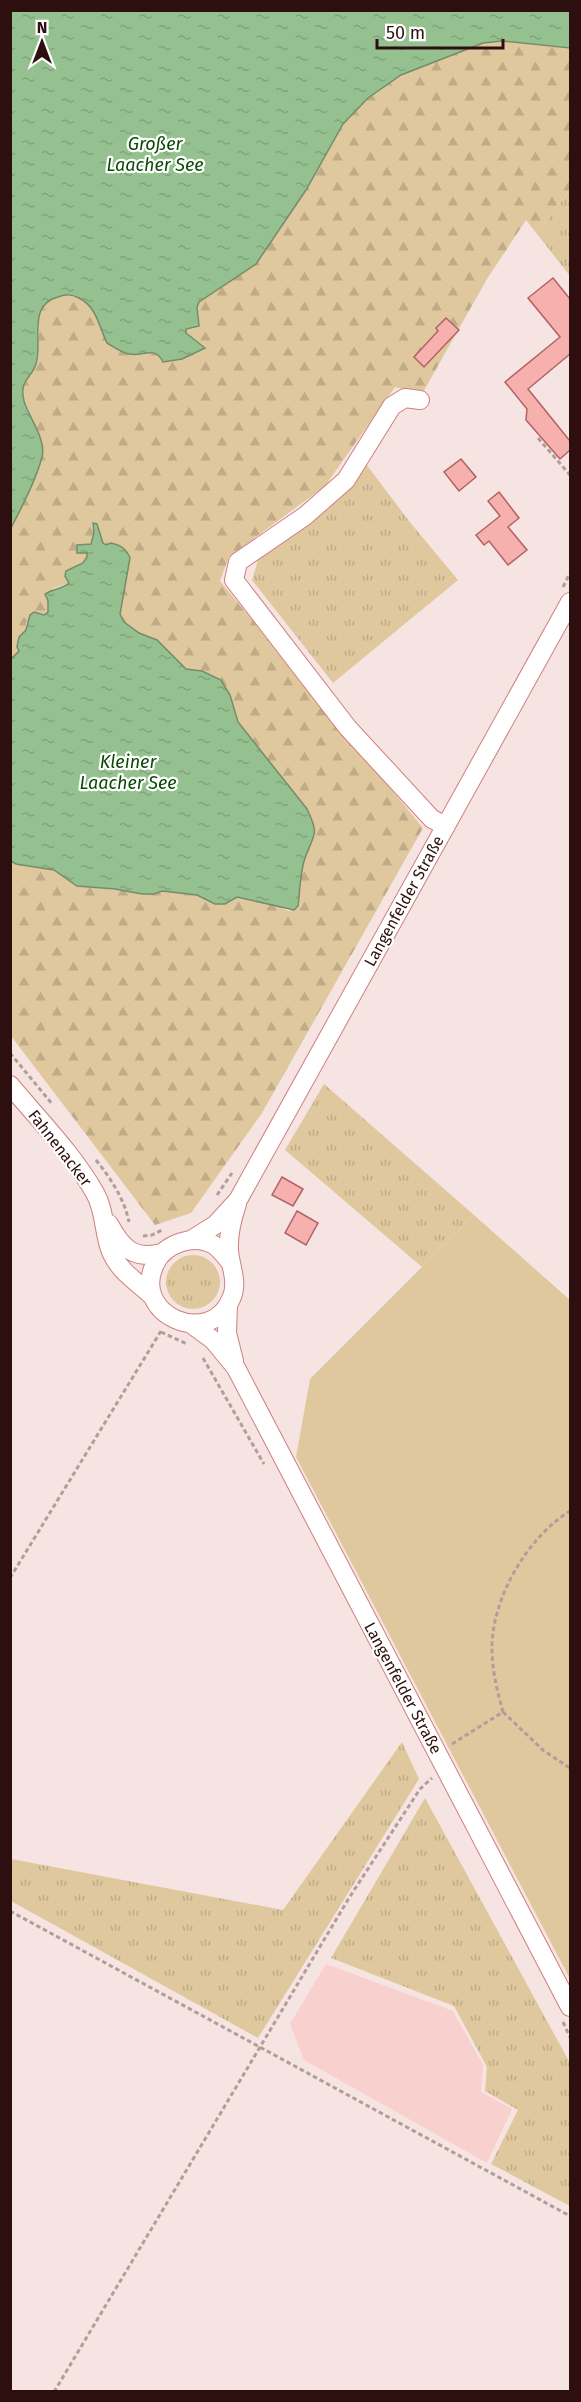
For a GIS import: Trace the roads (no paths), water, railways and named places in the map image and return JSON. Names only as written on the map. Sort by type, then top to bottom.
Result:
[{"type":"street","name":"Langenfelder Straße","points":[[420,400],[405,398],[392,406],[346,480],[305,516],[238,562],[234,580],[348,728],[439,823]]},
{"type":"street","name":"Langenfelder Straße","points":[[565,2012],[236,1368],[227,1333],[228,1306],[235,1288],[230,1262],[230,1233],[238,1200],[439,823],[570,602]]},
{"type":"street","name":"Fahnenacker","points":[[10,1085],[88,1181],[118,1239],[133,1253],[148,1257],[162,1253]]},
{"type":"street","name":"Langenfelder Straße","points":[[162,1253],[180,1242],[191,1240],[215,1225],[238,1200]]},
{"type":"street","name":"Fahnenacker","points":[[104,1214],[111,1253],[126,1274],[153,1297]]},
{"type":"street","points":[[191,1240],[204,1241],[213,1245],[230,1262]]},
{"type":"street","points":[[153,1297],[150,1278],[156,1260],[162,1253]]},
{"type":"street","name":"Langenfelder Straße","points":[[153,1297],[163,1312],[162,1325],[191,1324],[213,1340],[236,1368]]},
{"type":"street","points":[[191,1324],[212,1320],[228,1306]]},
{"type":"water","name":"Großer Laacher See","points":[[11,10],[570,11],[570,48],[502,41],[483,43],[401,75],[368,98],[343,124],[306,190],[256,264],[199,302],[197,307],[199,326],[186,329],[186,333],[205,348],[182,359],[163,362],[160,357],[152,353],[134,355],[126,353],[107,343],[94,312],[85,302],[68,295],[48,301],[42,307],[39,315],[36,364],[23,388],[26,407],[42,443],[42,457],[33,483],[11,528]]},
{"type":"water","name":"Kleiner Laacher See","points":[[93,523],[97,524],[103,543],[120,546],[125,549],[130,558],[120,614],[124,622],[139,633],[157,640],[186,669],[202,671],[221,680],[230,695],[238,722],[307,809],[314,834],[303,863],[298,906],[294,910],[237,897],[225,904],[215,904],[197,895],[162,891],[142,894],[77,886],[54,870],[16,864],[11,861],[11,659],[19,651],[17,647],[19,637],[26,630],[30,615],[34,612],[44,615],[48,612],[48,601],[45,594],[69,583],[65,576],[66,571],[83,563],[87,557],[87,553],[77,553],[77,545],[91,544],[94,533]]}]
